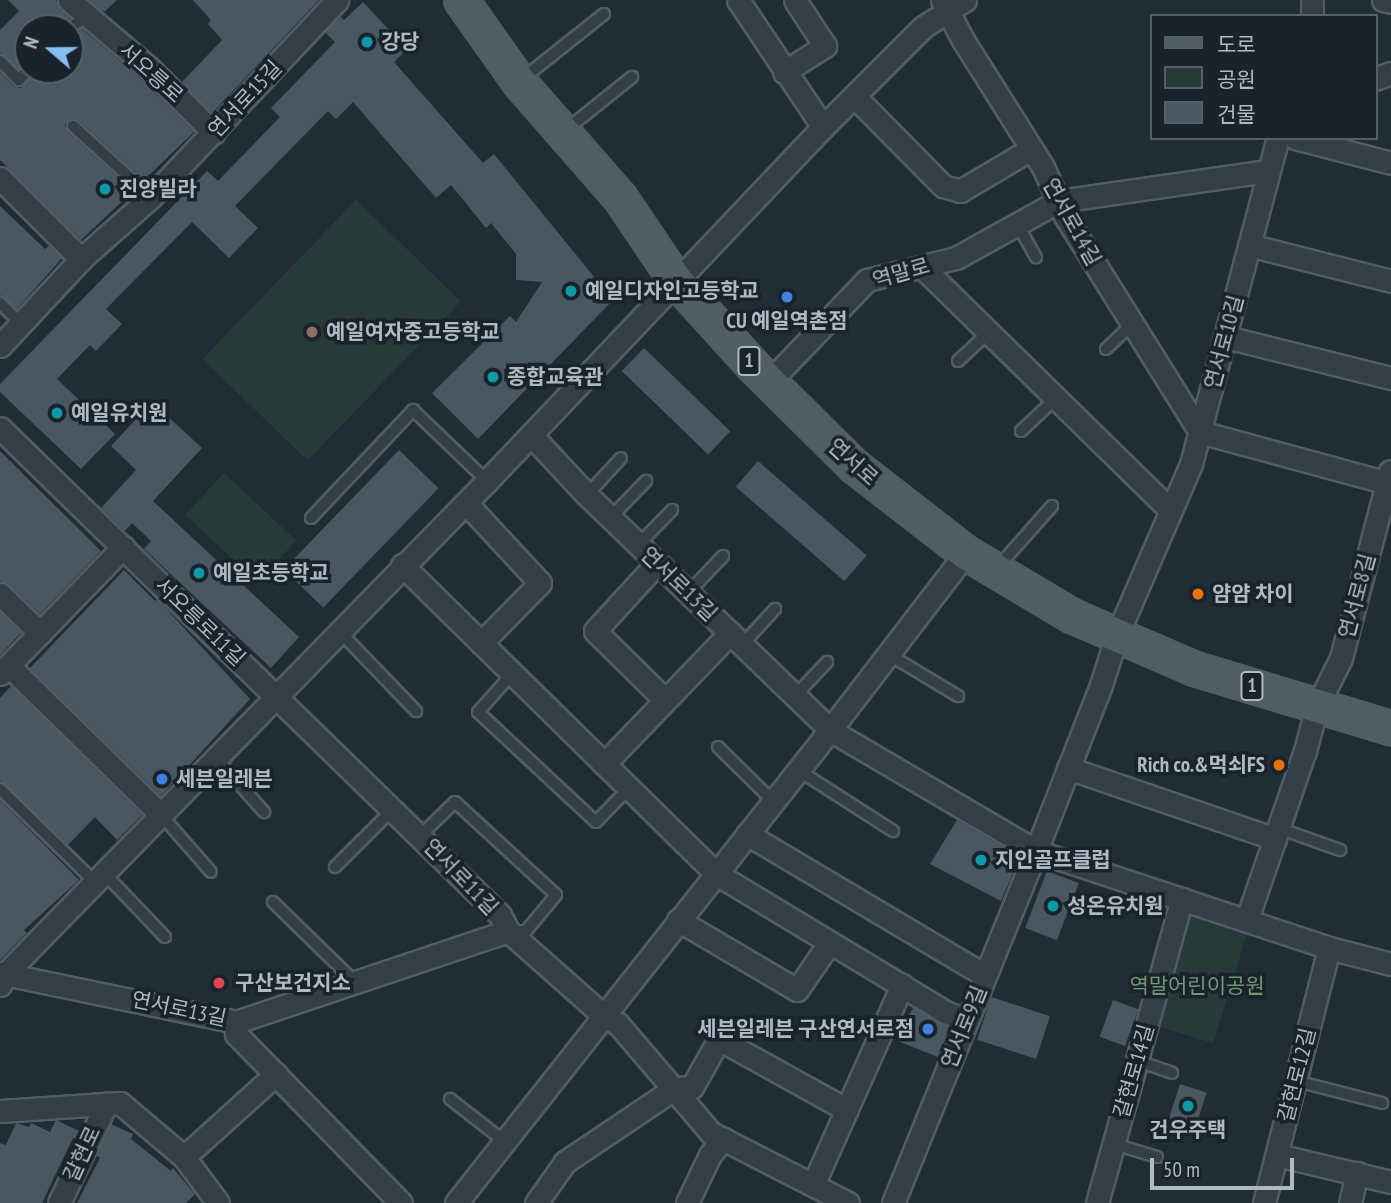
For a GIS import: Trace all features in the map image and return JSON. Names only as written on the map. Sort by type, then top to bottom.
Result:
[{"type":"main road","name":"연서로","points":[[461,0],[519,82],[621,199],[677,282],[854,466],[966,553],[1072,616],[1195,669],[1391,727]]},
{"type":"street","name":"연서로15길","points":[[0,346],[82,259],[151,197],[214,133],[337,0]]},
{"type":"street","points":[[738,0],[823,127]]},
{"type":"street","points":[[784,72],[825,46],[795,0]]},
{"type":"street","points":[[1383,0],[1391,2]]},
{"type":"street","name":"연서로14길","points":[[677,282],[823,127],[923,27],[952,3],[963,40],[1031,149],[1132,324],[1200,432]]},
{"type":"street","name":"서오릉로","points":[[84,27],[148,67],[214,133]]},
{"type":"street","points":[[854,96],[943,187],[960,191],[1031,149]]},
{"type":"street","name":"연서로10길","points":[[1116,635],[1191,464],[1277,140]]},
{"type":"street","points":[[1327,142],[1391,163]]},
{"type":"street","points":[[1059,201],[1268,171]]},
{"type":"street","points":[[0,178],[82,259]]},
{"type":"street","name":"역말로","points":[[770,381],[867,280],[956,258],[1059,201]]},
{"type":"street","points":[[1249,245],[1391,281]]},
{"type":"street","points":[[922,267],[1170,510]]},
{"type":"street","name":"연서로13길","points":[[2,974],[162,816],[677,282]]},
{"type":"street","points":[[1226,337],[1391,378]]},
{"type":"street","name":"서오릉로11길","points":[[0,428],[277,696]]},
{"type":"street","name":"연서로8길","points":[[1200,432],[1390,479],[1341,658],[1317,705],[1247,919]]},
{"type":"street","name":"연서로13길","points":[[531,435],[610,518],[830,730]]},
{"type":"street","points":[[466,503],[540,583],[481,643]]},
{"type":"street","points":[[123,547],[4,670],[162,816]]},
{"type":"street","points":[[456,1203],[830,730],[966,553]]},
{"type":"street","points":[[657,563],[595,631],[665,701]]},
{"type":"street","points":[[402,565],[715,873],[945,1012],[967,1020]]},
{"type":"street","points":[[0,594],[40,633]]},
{"type":"street","name":"연서로9길","points":[[893,1203],[1036,851],[1101,685],[1116,635]]},
{"type":"street","points":[[604,764],[665,701],[736,639]]},
{"type":"street","points":[[277,696],[419,837]]},
{"type":"street","points":[[830,730],[1036,851],[1329,948],[1391,964]]},
{"type":"street","points":[[1068,768],[1276,834]]},
{"type":"street","points":[[747,834],[985,975]]},
{"type":"street","name":"연서로11길","points":[[419,837],[499,915],[508,931],[604,1016],[618,1024],[711,1133],[813,1185]]},
{"type":"street","name":"갈현로14길","points":[[1097,1203],[1182,899]]},
{"type":"street","points":[[678,920],[797,990],[830,942]]},
{"type":"street","name":"연서로13길","points":[[2,974],[236,1022],[508,931]]},
{"type":"street","name":"갈현로12길","points":[[1264,1203],[1329,948]]},
{"type":"street","points":[[848,1203],[813,1185],[902,985]]},
{"type":"street","points":[[236,1022],[236,1034],[401,1203]]},
{"type":"street","points":[[536,1203],[565,1162],[675,1088],[692,1087],[719,1039],[847,1110]]},
{"type":"street","points":[[184,1157],[276,1074]]},
{"type":"street","points":[[0,1111],[120,1103],[184,1157],[218,1203]]},
{"type":"street","name":"갈현로","points":[[59,1203],[106,1104]]},
{"type":"street","points":[[687,1203],[710,1155],[723,1139]]},
{"type":"street","points":[[1277,1155],[1391,1182]]},
{"type":"street","points":[[1350,1203],[1357,1173]]},
{"type":"lane","points":[[519,82],[604,14]]},
{"type":"lane","points":[[0,61],[14,75]]},
{"type":"lane","points":[[564,132],[632,77]]},
{"type":"lane","points":[[74,126],[151,197]]},
{"type":"lane","points":[[1018,225],[1036,257]]},
{"type":"lane","points":[[0,303],[20,323]]},
{"type":"lane","points":[[1106,349],[1132,324]]},
{"type":"lane","points":[[958,361],[989,332]]},
{"type":"lane","points":[[1021,431],[1056,398]]},
{"type":"lane","points":[[311,518],[414,410],[487,481]]},
{"type":"lane","points":[[587,495],[621,458]]},
{"type":"lane","points":[[610,518],[646,481]]},
{"type":"lane","points":[[995,570],[1052,506]]},
{"type":"lane","points":[[638,545],[672,510]]},
{"type":"lane","points":[[688,593],[723,556]]},
{"type":"lane","points":[[736,639],[775,609]]},
{"type":"lane","points":[[340,632],[416,711]]},
{"type":"lane","points":[[888,654],[958,696]]},
{"type":"lane","points":[[794,696],[827,662]]},
{"type":"lane","points":[[512,674],[478,712],[596,822],[629,788]]},
{"type":"lane","points":[[718,747],[773,801]]},
{"type":"lane","points":[[217,759],[264,812]]},
{"type":"lane","points":[[798,770],[894,831]]},
{"type":"lane","points":[[0,789],[33,822],[165,937]]},
{"type":"lane","name":"연서로11길","points":[[419,837],[455,802],[556,895],[526,931],[508,931]]},
{"type":"lane","points":[[334,867],[392,810]]},
{"type":"lane","points":[[162,816],[211,872]]},
{"type":"lane","points":[[1276,834],[1340,850]]},
{"type":"lane","points":[[273,902],[355,982]]},
{"type":"lane","points":[[1138,1061],[1172,1073]]},
{"type":"lane","points":[[1296,1081],[1382,1103]]},
{"type":"lane","points":[[450,1099],[504,1141]]},
{"type":"lane","points":[[1114,1143],[1157,1157]]},
{"type":"green space","points":[[356,200],[461,301],[308,460],[202,359]]},
{"type":"green space","points":[[224,473],[296,541],[258,582],[185,515]]},
{"type":"green space","name":"역말어린이공원","points":[[1186,900],[1251,920],[1213,1043],[1148,1023]]},
{"type":"building","points":[[8,0],[56,0],[65,14],[16,14],[19,11]]},
{"type":"building","points":[[89,0],[117,0],[104,12]]},
{"type":"building","points":[[193,0],[319,0],[212,113],[182,82],[222,40],[208,24],[211,20]]},
{"type":"building","points":[[363,2],[407,49],[394,62],[483,163],[494,154],[613,300],[478,439],[432,393],[510,316],[516,322],[542,282],[516,280],[516,254],[491,223],[486,228],[451,185],[436,198],[353,102],[336,119],[328,111],[235,206],[258,228],[229,258],[192,222],[106,309],[122,324],[96,351],[90,345],[57,379],[115,434],[81,469],[0,392],[0,384],[207,171],[218,181],[280,117],[271,108],[335,42],[325,32],[340,16],[344,20]]},
{"type":"building","points":[[14,16],[14,65],[0,53],[0,30]]},
{"type":"building","points":[[84,31],[139,77],[194,132],[144,180],[78,120],[68,120],[65,125],[68,132],[133,191],[81,240],[0,160],[0,72],[13,86],[21,88],[24,84],[84,84]]},
{"type":"building","points":[[0,206],[45,249],[49,246],[62,258],[17,309],[0,295]]},
{"type":"building","points":[[644,348],[730,431],[708,454],[622,371]]},
{"type":"building","name":"예일초등학교","points":[[152,402],[202,448],[153,501],[299,637],[271,668],[144,549],[151,541],[132,523],[125,531],[101,508],[136,470],[111,446]]},
{"type":"building","points":[[399,450],[439,488],[323,608],[284,569]]},
{"type":"building","points":[[0,451],[101,551],[40,614],[9,585],[0,581]]},
{"type":"building","points":[[758,461],[867,555],[844,581],[736,487]]},
{"type":"building","points":[[124,570],[155,601],[157,599],[250,699],[161,796],[30,668]]},
{"type":"building","points":[[0,612],[21,633],[0,655]]},
{"type":"building","points":[[11,686],[142,815],[117,840],[95,817],[68,845],[0,781],[0,698]]},
{"type":"building","points":[[0,800],[79,880],[24,930],[27,933],[0,960]]},
{"type":"building","name":"지인골프클럽","points":[[957,820],[1020,857],[1001,901],[930,864]]},
{"type":"building","name":"성온유치원","points":[[1047,871],[1079,883],[1057,940],[1025,928]]},
{"type":"building","points":[[991,997],[1050,1016],[1036,1059],[977,1040]]},
{"type":"building","points":[[1113,1000],[1138,1009],[1125,1046],[1100,1037]]},
{"type":"building","name":"세븐일레븐 구산연서로점","points":[[913,1008],[950,1028],[938,1057],[895,1040]]},
{"type":"building","name":"건우주택","points":[[1180,1084],[1207,1093],[1195,1128],[1169,1119]]},
{"type":"building","points":[[56,1120],[79,1131],[75,1139],[73,1138],[42,1203],[0,1203],[0,1143],[6,1145],[16,1123],[29,1127],[31,1123],[50,1132]]},
{"type":"building","points":[[111,1124],[133,1134],[131,1139],[171,1171],[173,1168],[195,1194],[186,1203],[77,1203],[100,1158],[96,1155]]},
{"type":"place","name":"강당","points":[[367,42]]},
{"type":"place","name":"진양빌라","points":[[105,189]]},
{"type":"place","name":"예일디자인고등학교","points":[[571,291]]},
{"type":"place","name":"CU 예일역촌점","points":[[787,297]]},
{"type":"place","name":"예일여자중고등학교","points":[[312,332]]},
{"type":"place","name":"종합교육관","points":[[493,377]]},
{"type":"place","name":"예일유치원","points":[[57,413]]},
{"type":"place","name":"예일초등학교","points":[[199,573]]},
{"type":"place","name":"얌얌 차이","points":[[1198,594]]},
{"type":"place","name":"Rich co.&먹쇠FS","points":[[1279,765]]},
{"type":"place","name":"세븐일레븐","points":[[162,779]]},
{"type":"place","name":"지인골프클럽","points":[[981,860]]},
{"type":"place","name":"성온유치원","points":[[1053,906]]},
{"type":"place","name":"구산보건지소","points":[[219,983]]},
{"type":"place","name":"세븐일레븐 구산연서로점","points":[[928,1029]]},
{"type":"place","name":"건우주택","points":[[1188,1106]]}]
